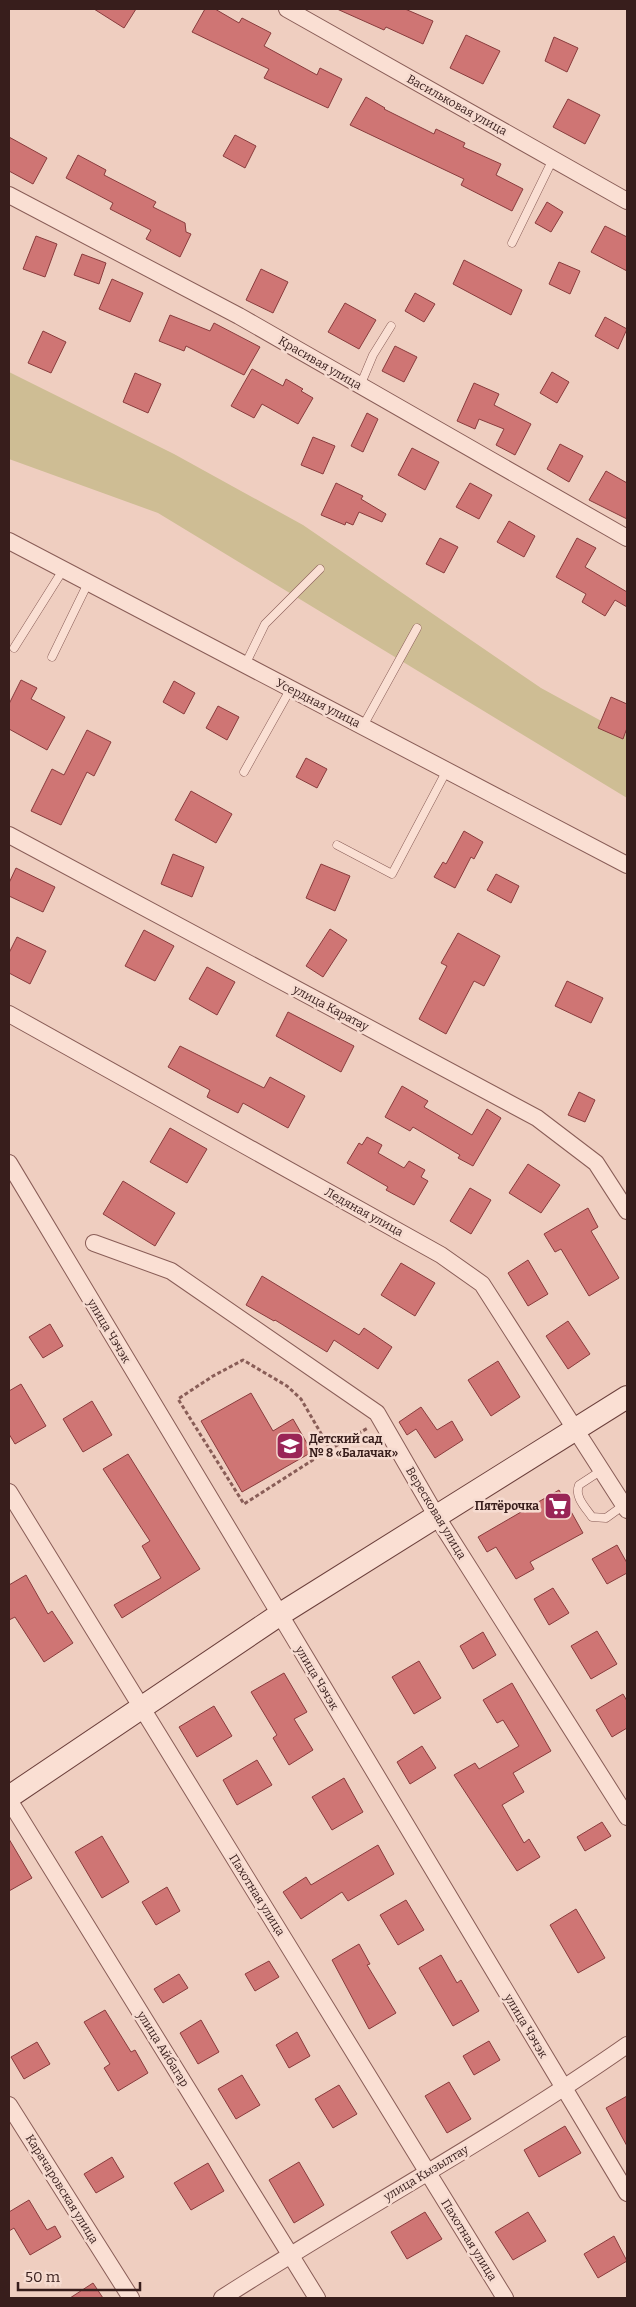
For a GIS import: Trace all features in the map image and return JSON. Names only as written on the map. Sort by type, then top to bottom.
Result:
[{"type":"street","name":"Васильковая улица","points":[[286,9],[627,201]]},
{"type":"street","name":"Красивая улица","points":[[9,195],[239,316],[627,538]]},
{"type":"street","name":"Усердная улица","points":[[9,541],[627,865]]},
{"type":"street","name":"улица Каратау","points":[[9,835],[537,1118],[596,1163],[627,1211]]},
{"type":"street","name":"Ледяная улица","points":[[9,1014],[441,1255],[482,1284],[626,1507]]},
{"type":"street","name":"улица Чэчэк","points":[[9,1163],[627,2193]]},
{"type":"street","name":"Вересковая улица","points":[[94,1243],[171,1271],[377,1413],[437,1517],[627,1817]]},
{"type":"street","points":[[9,1798],[279,1615],[578,1430],[627,1397]]},
{"type":"street","name":"Пахотная улица","points":[[9,1492],[505,2298]]},
{"type":"street","name":"улица Айбагар","points":[[9,1798],[317,2298]]},
{"type":"street","name":"улица Кызылтау","points":[[222,2298],[290,2254],[564,2089],[627,2045]]},
{"type":"street","name":"Карачаровская улица","points":[[9,2105],[131,2298]]},
{"type":"lane","points":[[512,243],[553,159]]},
{"type":"lane","points":[[360,386],[372,354],[390,326]]},
{"type":"lane","points":[[245,665],[265,624],[320,569]]},
{"type":"lane","points":[[14,648],[63,570]]},
{"type":"lane","points":[[52,657],[88,583]]},
{"type":"lane","points":[[363,726],[417,628]]},
{"type":"lane","points":[[244,772],[291,688]]},
{"type":"lane","points":[[337,845],[392,874],[447,770]]},
{"type":"lane","points":[[602,1470],[579,1485],[577,1494],[592,1517],[606,1518],[626,1507]]},
{"type":"path","points":[[330,1449],[301,1399],[287,1386],[243,1360],[213,1376],[178,1399],[244,1504],[330,1449],[382,1420]]},
{"type":"shaded area","points":[[9,372],[174,454],[303,525],[541,688],[627,735],[627,798],[158,513],[9,459]]},
{"type":"building","points":[[94,9],[136,9],[124,28]]},
{"type":"building","points":[[205,9],[215,9],[239,23],[242,18],[271,33],[264,46],[317,75],[320,68],[342,79],[328,108],[264,78],[269,69],[192,32]]},
{"type":"building","points":[[337,9],[405,9],[433,21],[423,44],[386,27],[384,30]]},
{"type":"building","points":[[466,35],[500,51],[483,84],[450,68]]},
{"type":"building","points":[[554,37],[578,48],[567,72],[545,61]]},
{"type":"building","points":[[366,97],[384,109],[434,134],[436,129],[465,143],[463,147],[501,164],[496,175],[523,189],[512,211],[461,185],[464,179],[350,125]]},
{"type":"building","points":[[568,99],[600,115],[585,144],[553,127]]},
{"type":"building","points":[[235,135],[256,146],[245,168],[223,156]]},
{"type":"building","points":[[9,137],[47,158],[33,184],[9,171]]},
{"type":"building","points":[[78,155],[106,170],[104,175],[156,202],[153,207],[185,223],[186,232],[191,234],[180,257],[146,239],[151,230],[110,209],[113,203],[66,178]]},
{"type":"building","points":[[547,202],[563,212],[551,232],[535,223]]},
{"type":"building","points":[[605,226],[627,237],[627,271],[591,252]]},
{"type":"building","points":[[36,236],[57,244],[45,277],[23,269]]},
{"type":"building","points":[[82,254],[106,263],[99,284],[74,275]]},
{"type":"building","points":[[464,260],[522,290],[511,315],[453,284]]},
{"type":"building","points":[[559,262],[580,271],[570,294],[549,284]]},
{"type":"building","points":[[261,269],[288,282],[273,313],[246,300]]},
{"type":"building","points":[[112,279],[143,293],[130,322],[99,309]]},
{"type":"building","points":[[415,293],[435,304],[424,322],[405,311]]},
{"type":"building","points":[[345,303],[376,320],[359,349],[328,332]]},
{"type":"building","points":[[170,315],[210,331],[214,323],[260,347],[244,375],[186,346],[184,351],[159,341]]},
{"type":"building","points":[[605,317],[627,329],[618,349],[595,336]]},
{"type":"building","points":[[43,331],[66,342],[51,373],[28,363]]},
{"type":"building","points":[[395,346],[417,357],[404,382],[382,371]]},
{"type":"building","points":[[252,369],[283,386],[286,379],[303,389],[301,391],[313,398],[298,424],[262,404],[254,418],[231,406]]},
{"type":"building","points":[[552,372],[569,382],[557,403],[540,393]]},
{"type":"building","points":[[135,373],[161,384],[148,413],[123,402]]},
{"type":"building","points":[[474,383],[499,394],[494,405],[531,424],[515,455],[496,445],[504,429],[479,419],[475,429],[457,421]]},
{"type":"building","points":[[367,413],[378,419],[363,452],[351,446]]},
{"type":"building","points":[[313,437],[335,446],[323,474],[301,465]]},
{"type":"building","points":[[560,444],[583,456],[569,482],[547,469]]},
{"type":"building","points":[[412,448],[439,462],[425,490],[398,475]]},
{"type":"building","points":[[606,471],[627,483],[627,519],[589,500]]},
{"type":"building","points":[[336,483],[363,496],[361,499],[386,514],[382,522],[359,512],[353,525],[346,522],[345,525],[321,515]]},
{"type":"building","points":[[470,483],[492,495],[479,519],[456,507]]},
{"type":"building","points":[[509,521],[535,536],[524,557],[497,542]]},
{"type":"building","points":[[440,538],[458,547],[444,573],[426,564]]},
{"type":"building","points":[[577,538],[596,548],[585,567],[627,592],[627,607],[615,600],[605,616],[582,602],[586,594],[556,577]]},
{"type":"building","points":[[21,680],[37,688],[31,699],[65,717],[47,750],[9,729],[9,704]]},
{"type":"building","points":[[174,681],[195,693],[184,714],[163,702]]},
{"type":"building","points":[[611,697],[627,704],[627,728],[623,739],[598,728]]},
{"type":"building","points":[[218,706],[239,717],[227,740],[206,728]]},
{"type":"building","points":[[87,730],[111,742],[94,776],[87,772],[61,825],[31,811],[52,769],[64,775]]},
{"type":"building","points":[[306,758],[327,769],[317,788],[296,777]]},
{"type":"building","points":[[191,791],[232,814],[216,843],[175,820]]},
{"type":"building","points":[[464,831],[483,842],[474,859],[471,857],[455,888],[434,877],[443,862],[446,864]]},
{"type":"building","points":[[173,854],[204,867],[192,897],[161,884]]},
{"type":"building","points":[[321,864],[350,876],[335,911],[306,898]]},
{"type":"building","points":[[16,868],[55,887],[43,912],[9,896],[9,883]]},
{"type":"building","points":[[496,874],[519,886],[511,903],[487,890]]},
{"type":"building","points":[[330,929],[347,940],[323,977],[306,966]]},
{"type":"building","points":[[144,930],[174,946],[155,981],[125,966]]},
{"type":"building","points":[[458,933],[500,956],[484,986],[474,981],[446,1034],[419,1019],[447,966],[441,963]]},
{"type":"building","points":[[17,937],[46,951],[30,984],[9,973],[9,953]]},
{"type":"building","points":[[207,967],[235,982],[217,1015],[189,999]]},
{"type":"building","points":[[567,981],[603,998],[591,1023],[555,1006]]},
{"type":"building","points":[[288,1012],[354,1046],[341,1072],[276,1036]]},
{"type":"building","points":[[180,1046],[264,1088],[270,1077],[305,1096],[288,1128],[243,1103],[238,1113],[207,1097],[210,1090],[168,1067]]},
{"type":"building","points":[[402,1086],[428,1101],[424,1107],[472,1135],[487,1109],[501,1118],[473,1166],[458,1158],[460,1155],[413,1127],[410,1131],[385,1117]]},
{"type":"building","points":[[579,1092],[595,1100],[585,1122],[568,1115]]},
{"type":"building","points":[[170,1128],[207,1149],[187,1183],[150,1162]]},
{"type":"building","points":[[367,1137],[382,1145],[378,1153],[404,1168],[409,1161],[425,1170],[421,1177],[428,1181],[414,1205],[386,1190],[388,1187],[347,1163],[359,1143],[362,1145]]},
{"type":"building","points":[[528,1164],[560,1185],[541,1213],[509,1193]]},
{"type":"building","points":[[123,1181],[175,1213],[155,1246],[103,1214]]},
{"type":"building","points":[[470,1188],[491,1200],[471,1234],[450,1221]]},
{"type":"building","points":[[588,1208],[598,1227],[591,1231],[619,1278],[589,1296],[561,1249],[555,1252],[544,1234]]},
{"type":"building","points":[[528,1260],[548,1294],[528,1306],[508,1273]]},
{"type":"building","points":[[401,1263],[435,1283],[415,1316],[381,1295]]},
{"type":"building","points":[[262,1276],[359,1335],[364,1328],[392,1347],[378,1369],[334,1340],[327,1352],[275,1320],[246,1305]]},
{"type":"building","points":[[568,1321],[590,1354],[568,1369],[546,1336]]},
{"type":"building","points":[[50,1324],[63,1346],[43,1358],[29,1337]]},
{"type":"building","points":[[498,1361],[520,1397],[491,1416],[468,1380]]},
{"type":"building","points":[[21,1384],[46,1426],[15,1444],[9,1434],[9,1391]]},
{"type":"building","points":[[251,1393],[273,1431],[293,1419],[312,1452],[242,1492],[201,1421]]},
{"type":"building","points":[[92,1401],[112,1435],[83,1452],[63,1419]]},
{"type":"building","points":[[421,1407],[437,1430],[452,1421],[463,1440],[435,1458],[416,1429],[407,1435],[399,1422]]},
{"type":"building","points":[[128,1454],[200,1569],[122,1618],[114,1605],[161,1578],[142,1546],[150,1541],[103,1469]]},
{"type":"building","points":[[559,1490],[583,1533],[530,1562],[534,1569],[516,1579],[496,1547],[487,1552],[478,1537]]},
{"type":"building","points":[[617,1545],[627,1563],[627,1573],[607,1584],[592,1559]]},
{"type":"building","points":[[26,1575],[48,1614],[52,1611],[73,1643],[44,1662],[15,1617],[9,1620],[9,1585]]},
{"type":"building","points":[[553,1588],[569,1613],[549,1625],[534,1599]]},
{"type":"building","points":[[597,1631],[617,1664],[591,1679],[571,1646]]},
{"type":"building","points":[[483,1632],[496,1655],[473,1669],[460,1646]]},
{"type":"building","points":[[419,1661],[441,1698],[414,1714],[392,1677]]},
{"type":"building","points":[[284,1673],[307,1712],[294,1719],[313,1750],[289,1765],[273,1738],[277,1735],[251,1692]]},
{"type":"building","points":[[512,1683],[551,1751],[513,1773],[524,1792],[502,1805],[524,1843],[529,1839],[540,1857],[517,1871],[454,1775],[475,1763],[479,1769],[519,1746],[503,1720],[497,1723],[483,1700]]},
{"type":"building","points":[[623,1694],[627,1701],[627,1728],[612,1737],[596,1710]]},
{"type":"building","points":[[214,1706],[232,1736],[197,1757],[179,1727]]},
{"type":"building","points":[[422,1746],[436,1768],[410,1784],[397,1762]]},
{"type":"building","points":[[257,1760],[272,1785],[237,1805],[223,1780]]},
{"type":"building","points":[[344,1778],[363,1812],[332,1830],[312,1797]]},
{"type":"building","points":[[602,1822],[611,1836],[585,1851],[577,1837]]},
{"type":"building","points":[[102,1836],[129,1882],[102,1898],[75,1852]]},
{"type":"building","points":[[9,1839],[32,1878],[9,1891]]},
{"type":"building","points":[[378,1845],[394,1874],[348,1901],[342,1892],[301,1919],[283,1892],[306,1877],[311,1885]]},
{"type":"building","points":[[167,1887],[180,1911],[156,1925],[142,1902]]},
{"type":"building","points":[[406,1900],[424,1930],[398,1945],[380,1915]]},
{"type":"building","points":[[576,1909],[605,1958],[578,1973],[550,1925]]},
{"type":"building","points":[[359,1944],[370,1964],[367,1965],[396,2013],[369,2029],[332,1960]]},
{"type":"building","points":[[441,1955],[457,1983],[461,1980],[479,2011],[453,2026],[419,1968]]},
{"type":"building","points":[[269,1961],[279,1977],[255,1991],[245,1974]]},
{"type":"building","points":[[179,1974],[188,1988],[163,2003],[154,1989]]},
{"type":"building","points":[[105,2010],[131,2052],[135,2050],[148,2073],[118,2091],[104,2068],[110,2064],[84,2022]]},
{"type":"building","points":[[201,2020],[219,2052],[198,2064],[180,2033]]},
{"type":"building","points":[[297,2032],[310,2056],[289,2068],[276,2045]]},
{"type":"building","points":[[489,2041],[500,2060],[474,2075],[463,2056]]},
{"type":"building","points":[[37,2042],[50,2064],[24,2079],[11,2057]]},
{"type":"building","points":[[242,2075],[260,2105],[236,2119],[218,2089]]},
{"type":"building","points":[[449,2082],[471,2119],[447,2133],[425,2096]]},
{"type":"building","points":[[339,2085],[357,2114],[333,2128],[315,2099]]},
{"type":"building","points":[[627,2096],[627,2146],[606,2108]]},
{"type":"building","points":[[565,2126],[581,2153],[539,2177],[524,2150]]},
{"type":"building","points":[[112,2157],[124,2177],[96,2193],[84,2174]]},
{"type":"building","points":[[299,2162],[324,2205],[294,2223],[269,2180]]},
{"type":"building","points":[[208,2163],[224,2191],[191,2210],[174,2183]]},
{"type":"building","points":[[29,2200],[47,2230],[55,2226],[61,2237],[30,2255],[14,2228],[9,2231],[9,2212]]},
{"type":"building","points":[[425,2212],[442,2239],[407,2259],[391,2232]]},
{"type":"building","points":[[528,2212],[546,2241],[513,2260],[495,2232]]},
{"type":"building","points":[[614,2236],[627,2261],[598,2278],[584,2254]]},
{"type":"building","points":[[93,2283],[103,2298],[70,2298]]},
{"type":"place","name":"Детский сад № 8 «Балачак»","points":[[290,1446]]},
{"type":"place","name":"Пятёрочка","points":[[558,1506]]}]
